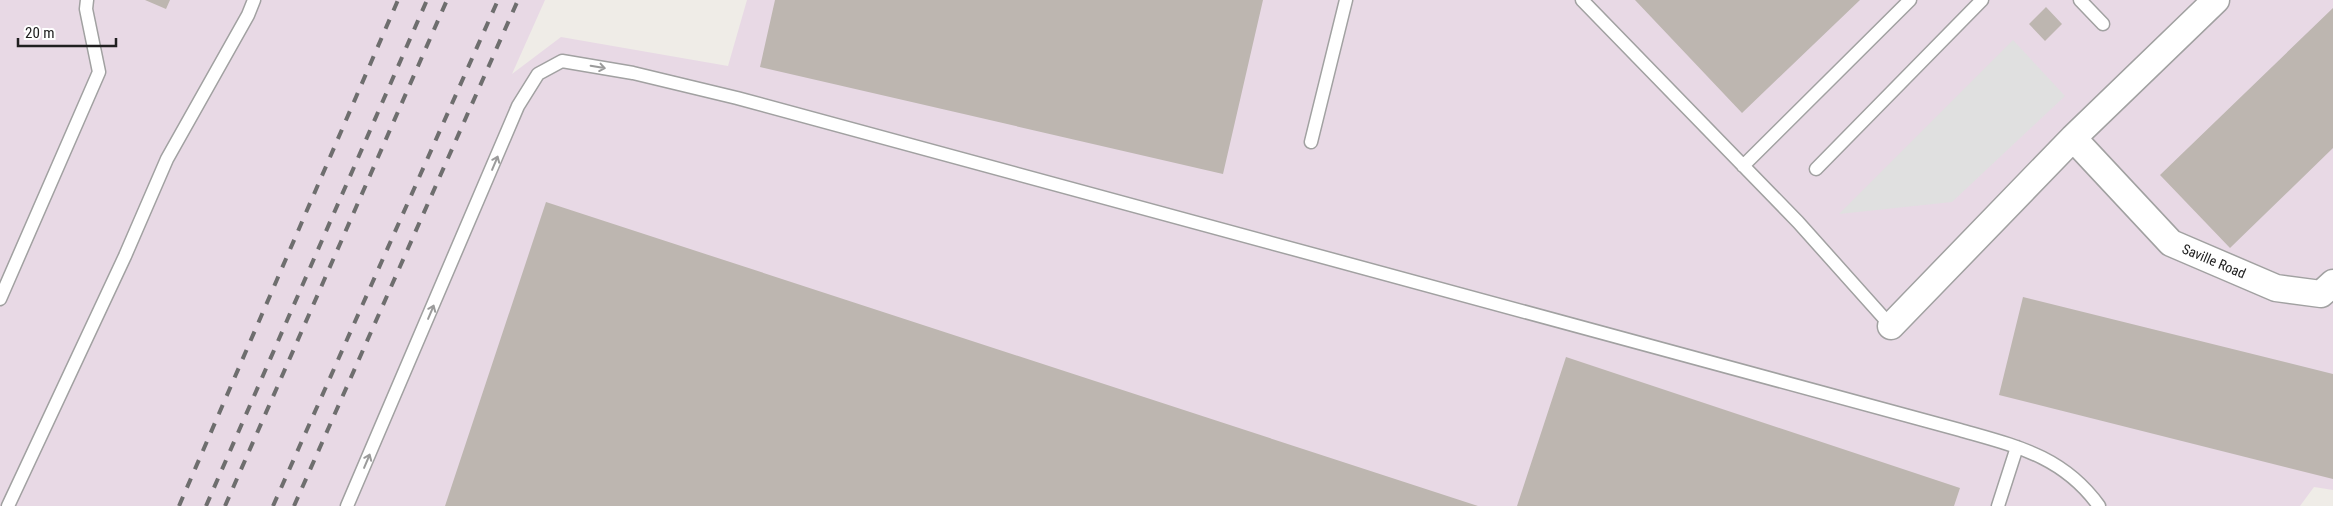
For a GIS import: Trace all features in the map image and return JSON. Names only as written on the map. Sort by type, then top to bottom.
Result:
[{"type":"street","points":[[1891,326],[2073,138],[2216,0]]},
{"type":"street","name":"Saville Road","points":[[2073,138],[2171,243],[2276,288],[2321,294],[2333,283]]},
{"type":"lane","points":[[0,299],[99,72],[86,9],[87,0]]},
{"type":"lane","points":[[8,506],[125,256],[167,159],[248,15],[254,0]]},
{"type":"lane","points":[[1311,142],[1346,0]]},
{"type":"lane","points":[[1582,0],[1798,222],[1891,326]]},
{"type":"lane","points":[[1743,166],[1910,0]]},
{"type":"lane","points":[[1816,169],[1982,0]]},
{"type":"lane","points":[[2080,0],[2103,24]]},
{"type":"lane","points":[[347,506],[518,106],[538,74],[562,61],[633,73],[737,98],[2017,447],[2065,470],[2099,506]]},
{"type":"lane","points":[[1998,506],[2017,447]]},
{"type":"shaded area","points":[[0,0],[545,0],[512,74],[561,37],[728,66],[747,0],[2333,0],[2333,490],[2314,487],[2300,506],[0,506]]},
{"type":"shaded area","points":[[2013,40],[2065,96],[1952,202],[1839,214]]},
{"type":"building","points":[[145,0],[170,0],[166,9]]},
{"type":"building","points":[[775,0],[1263,0],[1223,174],[760,67]]},
{"type":"building","points":[[1635,0],[1860,0],[1742,113]]},
{"type":"building","points":[[2046,7],[2062,24],[2045,41],[2029,24]]},
{"type":"building","points":[[2333,8],[2333,148],[2230,248],[2160,175]]},
{"type":"building","points":[[546,202],[1478,506],[445,506]]},
{"type":"building","points":[[2023,297],[2333,374],[2333,479],[1999,395]]},
{"type":"building","points":[[1566,357],[1960,488],[1954,506],[1517,506]]},
{"type":"railway","points":[[179,506],[398,0]]},
{"type":"railway","points":[[206,506],[427,0]]},
{"type":"railway","points":[[225,506],[447,0]]},
{"type":"railway","points":[[273,506],[498,0]]},
{"type":"railway","points":[[294,506],[518,0]]}]
